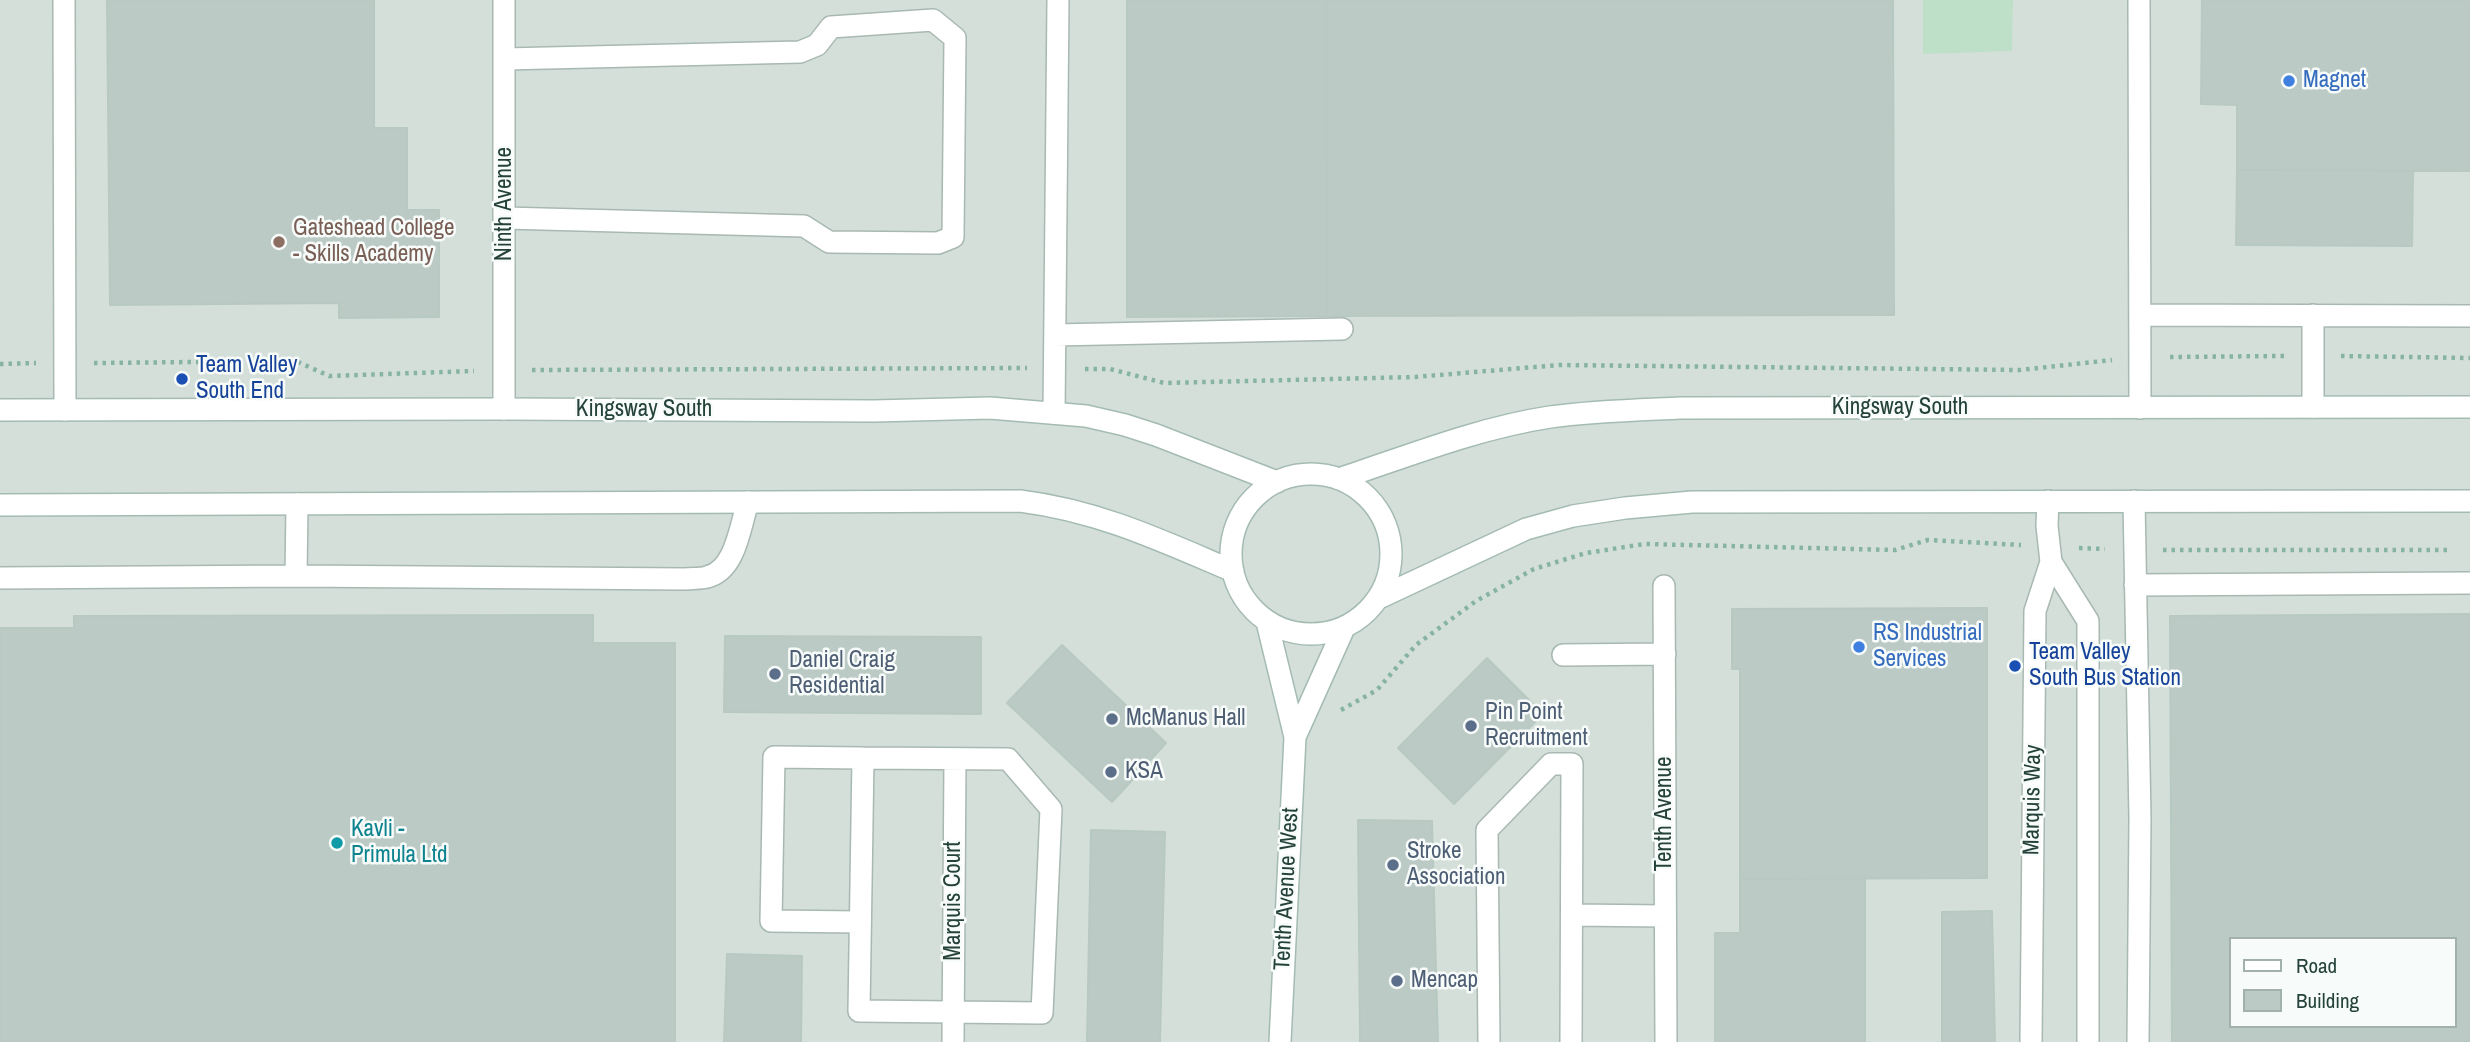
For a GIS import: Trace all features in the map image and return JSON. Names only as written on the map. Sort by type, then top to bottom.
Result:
[{"type":"street","points":[[64,0],[65,410]]},
{"type":"street","name":"Ninth Avenue","points":[[504,0],[504,409]]},
{"type":"street","points":[[1054,413],[1058,0]]},
{"type":"street","points":[[2139,0],[2140,408]]},
{"type":"street","points":[[505,59],[800,52],[817,45],[831,27],[933,20],[955,38],[953,237],[938,243],[829,242],[804,226],[505,218]]},
{"type":"street","points":[[2140,315],[2470,316]]},
{"type":"street","points":[[2313,315],[2313,407]]},
{"type":"street","points":[[1055,335],[1342,329]]},
{"type":"street","name":"Kingsway South","points":[[1339,479],[1448,442],[1502,427],[1550,417],[1601,412],[1679,408],[2470,407]]},
{"type":"street","name":"Kingsway South","points":[[0,410],[874,411],[990,408],[1086,416],[1156,435],[1277,482]]},
{"type":"street","name":"Kingsway South","points":[[1318,474],[1339,479],[1360,491],[1374,504],[1384,519],[1391,558],[1387,579],[1379,598],[1363,616],[1344,628],[1326,633],[1284,629],[1267,622],[1241,592],[1233,571],[1230,552],[1233,534],[1240,518],[1259,492],[1277,482],[1297,475],[1318,474]]},
{"type":"street","points":[[0,505],[979,500],[1054,506],[1092,514],[1233,571]]},
{"type":"street","points":[[2048,501],[2050,554],[2088,621],[2088,1042]]},
{"type":"street","points":[[2134,501],[2140,818],[2138,1042]]},
{"type":"street","name":"Kingsway South","points":[[1379,598],[1526,529],[1573,516],[1692,502],[2470,501]]},
{"type":"street","points":[[0,578],[709,577],[724,568],[734,548],[748,502]]},
{"type":"street","points":[[296,576],[297,504]]},
{"type":"street","name":"Marquis Way","points":[[2031,1042],[2035,611],[2050,554]]},
{"type":"street","points":[[2135,585],[2470,583]]},
{"type":"street","name":"Tenth Avenue","points":[[1664,586],[1666,1042]]},
{"type":"street","name":"Tenth Avenue West","points":[[1267,622],[1295,737],[1280,1042]]},
{"type":"street","name":"Tenth Avenue West","points":[[1295,737],[1344,628]]},
{"type":"street","points":[[1563,655],[1665,654]]},
{"type":"street","points":[[860,922],[771,921],[774,757],[1008,759],[1051,809],[1042,1013],[859,1011],[863,758]]},
{"type":"street","name":"Marquis Court","points":[[953,1042],[955,760]]},
{"type":"street","points":[[1489,1042],[1487,830],[1551,764],[1572,764],[1572,1042]]},
{"type":"street","points":[[1573,915],[1665,916]]},
{"type":"path","points":[[0,364],[296,361],[328,376],[505,370],[1055,368],[1110,369],[1164,383],[1415,377],[1559,365],[2020,370],[2140,358],[2470,358]]},
{"type":"path","points":[[1295,737],[1377,690],[1416,645],[1476,601],[1534,569],[1586,553],[1645,544],[1895,550],[1930,540],[2050,554],[2134,550],[2456,550]]},
{"type":"shaded area","points":[[0,0],[2470,0],[2470,1042],[0,1042]]},
{"type":"green space","points":[[1923,0],[2013,0],[2012,51],[1923,54]]},
{"type":"building","points":[[107,0],[374,0],[374,128],[407,128],[407,210],[439,210],[439,317],[339,318],[339,303],[110,305]]},
{"type":"building","points":[[1127,0],[1326,0],[1327,316],[1127,317]]},
{"type":"building","points":[[1326,0],[1893,0],[1894,315],[1327,316]]},
{"type":"building","points":[[2202,0],[2470,0],[2470,171],[2237,170],[2237,105],[2201,104]]},
{"type":"building","points":[[2237,170],[2413,171],[2412,246],[2236,245]]},
{"type":"building","points":[[1987,608],[1987,878],[1740,879],[1740,669],[1732,669],[1732,609]]},
{"type":"building","points":[[2470,614],[2470,1042],[2172,1042],[2170,616]]},
{"type":"building","name":"Kavli - Primula Ltd","points":[[593,615],[593,643],[675,643],[675,1042],[0,1042],[0,628],[74,628],[74,616]]},
{"type":"building","points":[[725,636],[981,637],[981,714],[724,712]]},
{"type":"building","points":[[1062,645],[1166,743],[1112,802],[1007,703]]},
{"type":"building","points":[[1487,658],[1543,714],[1454,804],[1398,748]]},
{"type":"building","points":[[1358,820],[1432,821],[1438,1042],[1360,1042]]},
{"type":"building","points":[[1091,830],[1165,832],[1160,1042],[1087,1042]]},
{"type":"building","points":[[1865,878],[1865,1042],[1715,1042],[1715,933],[1740,933],[1740,879]]},
{"type":"building","points":[[1992,911],[1995,1042],[1942,1042],[1942,912]]},
{"type":"building","points":[[727,954],[802,956],[801,1042],[724,1042]]},
{"type":"place","name":"Magnet","points":[[2289,81]]},
{"type":"place","name":"Gateshead College - Skills Academy","points":[[279,242]]},
{"type":"place","name":"Team Valley South End","points":[[182,379]]},
{"type":"place","name":"RS Industrial Services","points":[[1859,647]]},
{"type":"place","name":"Team Valley South Bus Station","points":[[2015,666]]},
{"type":"place","name":"Daniel Craig Residential","points":[[775,674]]},
{"type":"place","name":"McManus Hall","points":[[1112,719]]},
{"type":"place","name":"Pin Point Recruitment","points":[[1471,726]]},
{"type":"place","name":"KSA","points":[[1111,772]]},
{"type":"place","name":"Kavli - Primula Ltd","points":[[337,843]]},
{"type":"place","name":"Stroke Association","points":[[1393,865]]},
{"type":"place","name":"Mencap","points":[[1397,981]]}]
